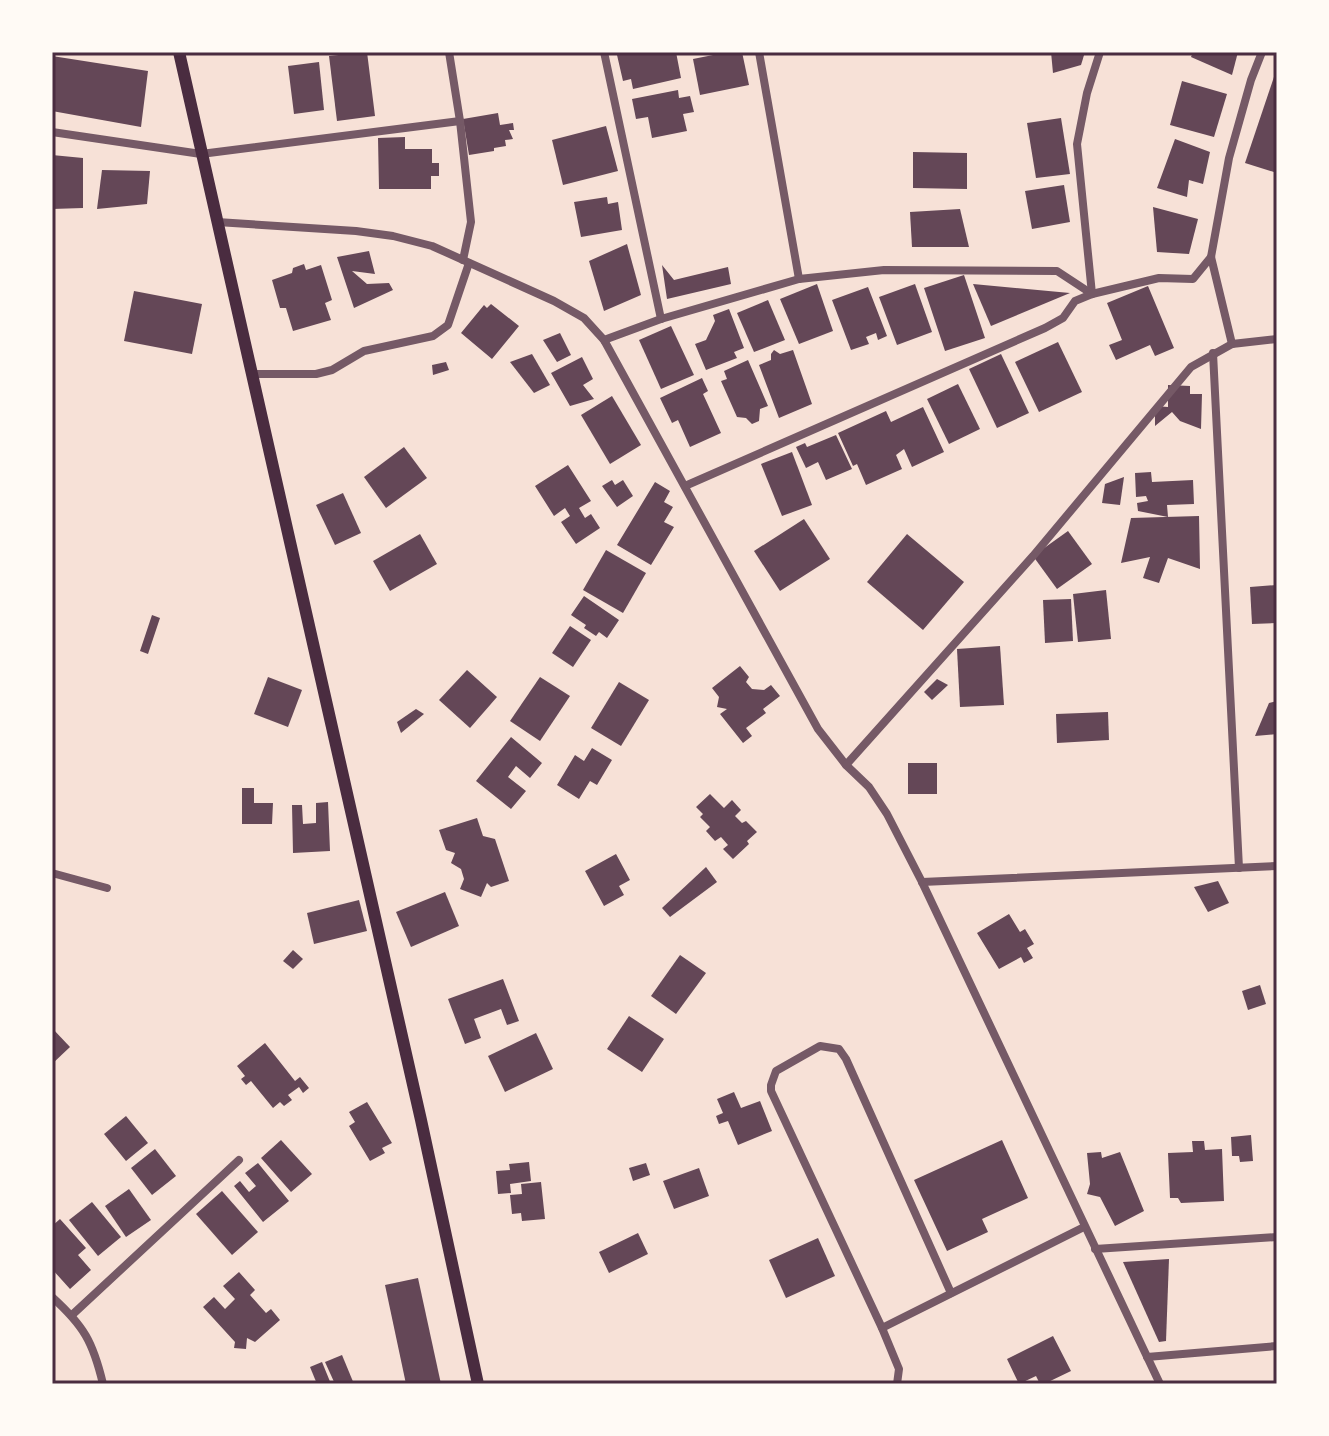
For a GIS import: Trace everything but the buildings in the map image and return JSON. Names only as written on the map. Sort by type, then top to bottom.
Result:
[{"type":"main road","points":[[179,52],[478,1384]]},
{"type":"street","points":[[251,374],[316,374],[332,370],[364,351],[433,336],[448,325],[466,262],[471,222],[449,52]]},
{"type":"street","points":[[604,52],[661,319]]},
{"type":"street","points":[[759,52],[799,279]]},
{"type":"street","points":[[1092,294],[1077,144],[1087,93],[1100,52]]},
{"type":"street","points":[[1232,344],[1211,257],[1229,158],[1262,52]]},
{"type":"street","points":[[52,132],[201,154],[460,121]]},
{"type":"street","points":[[217,222],[356,231],[432,246],[500,275],[584,318],[604,340],[818,729],[846,765],[869,787],[922,882],[1160,1384]]},
{"type":"street","points":[[685,486],[1045,328],[1063,318],[1075,301],[1159,278],[1193,279],[1211,257]]},
{"type":"street","points":[[604,340],[661,319],[799,279],[884,270],[1057,271],[1092,294]]},
{"type":"street","points":[[846,765],[1033,556],[1191,367],[1232,344],[1277,339]]},
{"type":"street","points":[[1213,353],[1239,868]]},
{"type":"street","points":[[922,882],[1277,866]]},
{"type":"street","points":[[52,873],[107,888]]},
{"type":"street","points":[[897,1384],[899,1369],[882,1328],[771,1091],[776,1071],[820,1046],[839,1049],[951,1293]]},
{"type":"street","points":[[72,1315],[239,1160]]},
{"type":"street","points":[[882,1328],[1084,1227]]},
{"type":"street","points":[[1095,1249],[1277,1237]]},
{"type":"street","points":[[52,1297],[72,1315],[90,1338],[103,1384]]},
{"type":"street","points":[[1147,1357],[1277,1346]]}]
